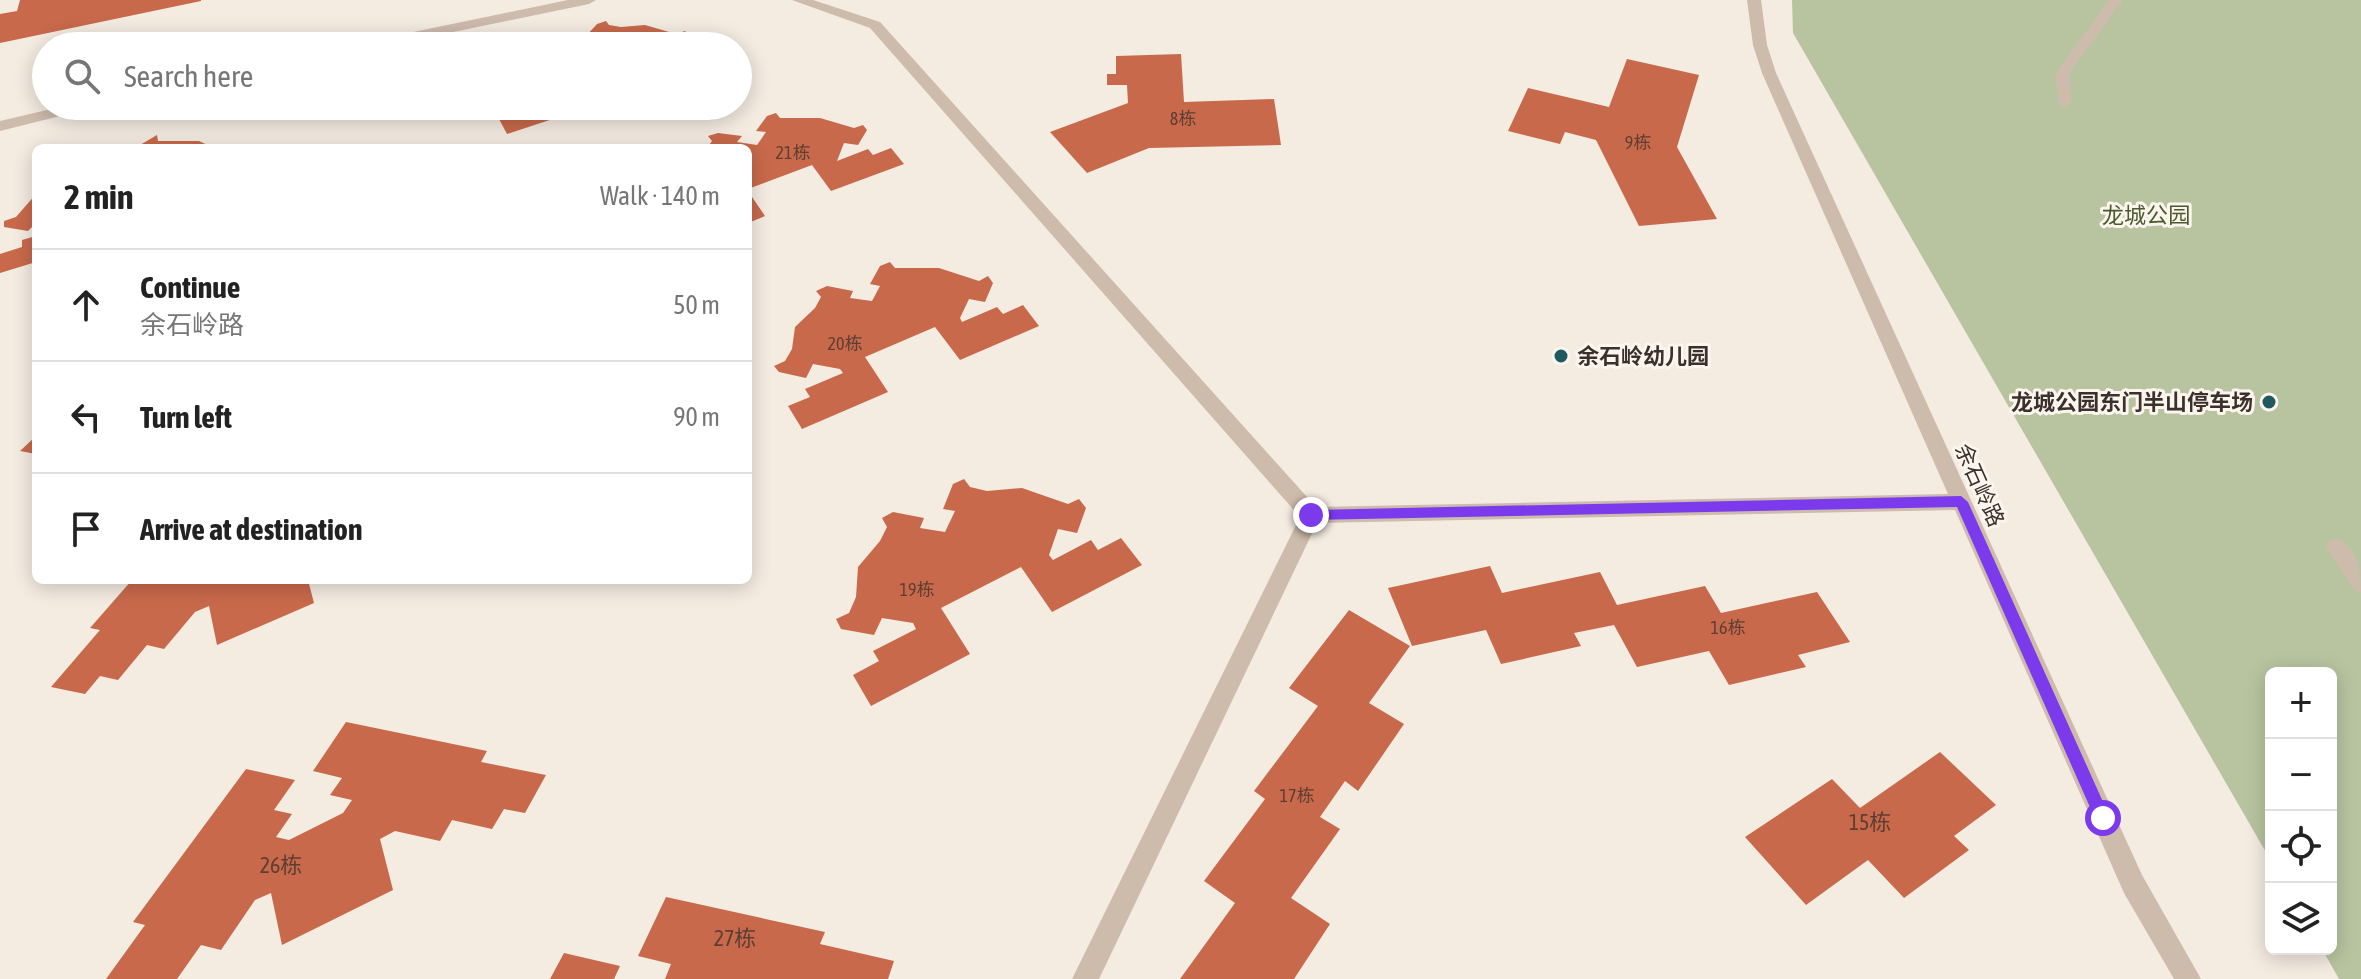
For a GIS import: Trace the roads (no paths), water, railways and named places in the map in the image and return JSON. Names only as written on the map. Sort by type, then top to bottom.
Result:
[{"type":"street","points":[[433,32],[589,0]]},
{"type":"street","points":[[799,0],[875,25],[1311,515],[1961,502]]},
{"type":"street","name":"余石岭路","points":[[1754,0],[1760,45],[1769,73],[2133,884],[2188,979]]},
{"type":"street","points":[[2064,102],[2062,74],[2116,0]]},
{"type":"street","points":[[0,126],[32,118]]},
{"type":"street","points":[[1085,979],[1311,515]]},
{"type":"street","points":[[2336,547],[2361,584]]},
{"type":"place","name":"余石岭幼儿园","points":[[1561,356]]},
{"type":"place","name":"龙城公园东门半山停车场","points":[[2269,402]]},
{"type":"park label","name":"龙城公园","points":[[2146,215]]}]
